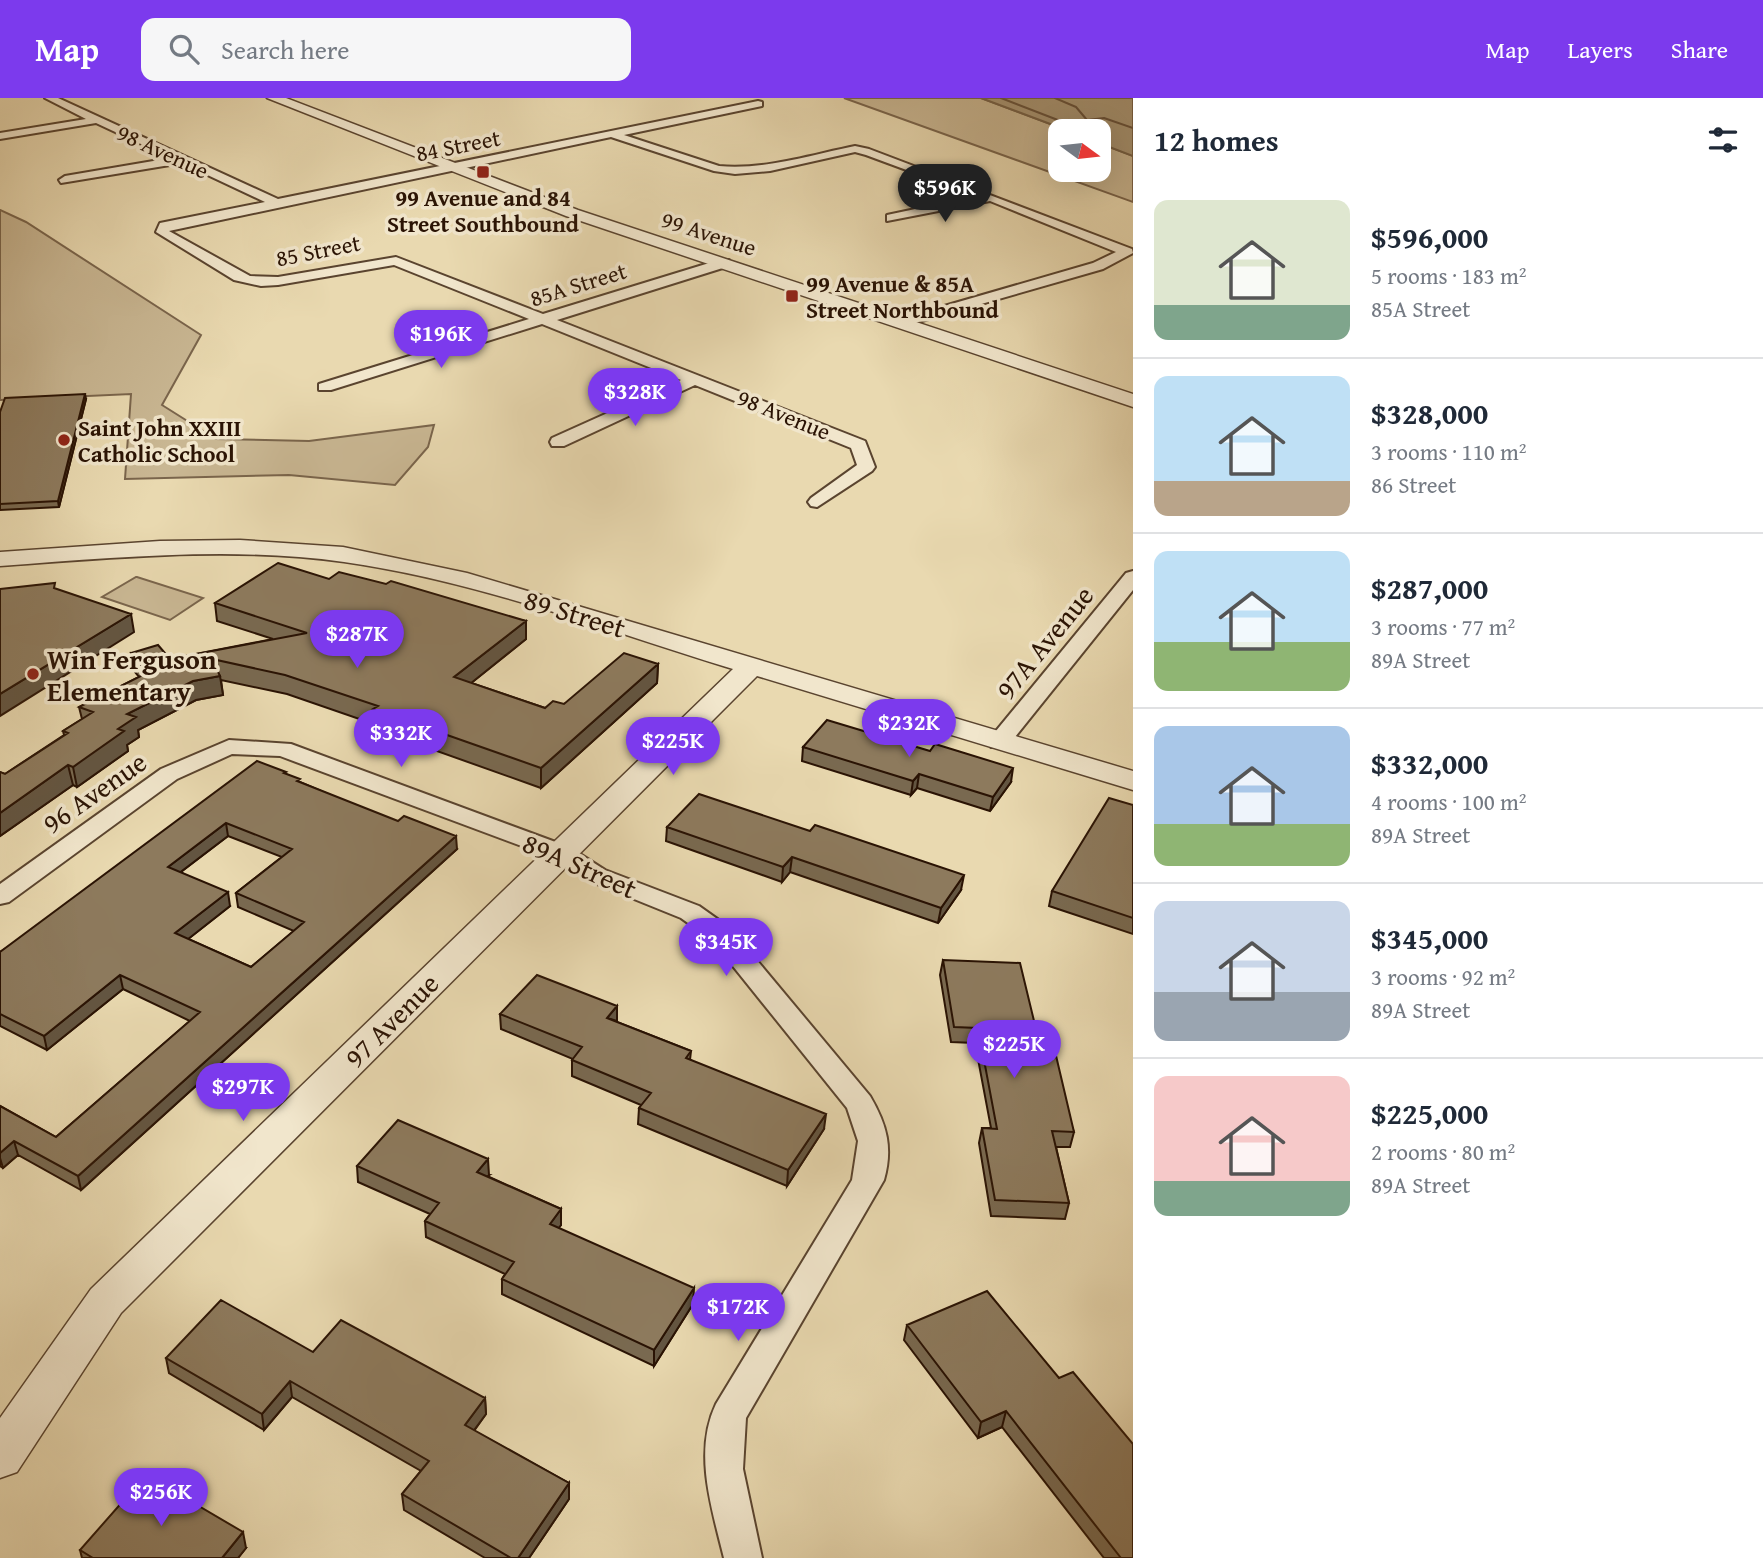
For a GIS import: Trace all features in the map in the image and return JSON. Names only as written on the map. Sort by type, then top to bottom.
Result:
[{"type":"street","name":"98 Avenue","points":[[50,98],[277,203]]},
{"type":"street","name":"99 Avenue","points":[[274,98],[572,213],[1130,398]]},
{"type":"street","name":"84 Street","points":[[247,280],[162,232],[165,226],[758,104],[745,98]]},
{"type":"street","points":[[0,136],[97,120]]},
{"type":"street","points":[[612,135],[734,172],[755,171],[855,149],[869,152],[991,197],[1127,252],[1098,266],[901,323]]},
{"type":"street","points":[[65,180],[181,160]]},
{"type":"street","points":[[891,218],[991,197]]},
{"type":"street","name":"85 Street","points":[[247,280],[276,280],[371,260],[396,261]]},
{"type":"street","name":"98 Avenue","points":[[396,261],[546,318],[859,445],[866,467],[817,502]]},
{"type":"street","name":"85A Street","points":[[325,387],[724,263]]},
{"type":"street","points":[[558,442],[696,379]]},
{"type":"street","name":"89 Street","points":[[0,559],[230,548],[347,556],[457,578],[999,743],[1133,781]]},
{"type":"street","name":"97A Avenue","points":[[999,743],[1133,577]]},
{"type":"street","name":"97 Avenue","points":[[0,1457],[106,1301],[752,666]]},
{"type":"street","name":"89A Street","points":[[229,747],[283,749],[560,852],[596,875],[690,912],[721,934],[864,1108],[876,1138],[876,1157],[862,1194],[729,1415],[723,1436],[724,1469],[743,1558]]},
{"type":"street","name":"96 Avenue","points":[[0,896],[169,774],[229,747]]},
{"type":"shaded area","points":[[844,98],[981,98],[1048,123],[1048,171]]},
{"type":"shaded area","points":[[1111,148],[1133,156],[1133,202],[1077,182],[1111,182]]},
{"type":"shaded area","points":[[0,210],[26,222],[201,335],[162,405],[216,439],[309,441],[434,425],[428,447],[395,485],[289,475],[125,479],[131,394],[0,400]]},
{"type":"shaded area","points":[[136,577],[203,598],[170,620],[102,597]]},
{"type":"water","points":[[981,98],[1133,98],[1133,156],[1111,148],[1111,119],[1048,119],[1048,123]]},
{"type":"building","name":"Saint John XXIII Catholic School","points":[[85,394],[58,501],[0,504],[0,412],[5,398]]},
{"type":"building","points":[[278,563],[329,579],[339,572],[386,584],[391,581],[526,621],[454,677],[545,708],[553,701],[564,704],[624,653],[658,664],[541,768],[373,709],[378,706],[285,675],[212,659],[220,676],[193,681],[127,714],[136,717],[118,729],[124,731],[73,767],[68,765],[0,813],[0,772],[5,774],[68,733],[63,731],[93,712],[79,707],[147,673],[131,653],[158,645],[170,659],[307,633],[215,603]]},
{"type":"building","name":"Win Ferguson Elementary","points":[[55,583],[54,588],[131,614],[0,694],[0,589]]},
{"type":"building","points":[[827,720],[930,751],[935,744],[1013,768],[993,797],[919,774],[913,781],[803,747]]},
{"type":"building","points":[[257,761],[300,779],[297,781],[398,821],[404,816],[456,836],[78,1176],[14,1141],[0,1153],[0,1106],[56,1137],[200,1012],[120,975],[44,1036],[0,1014],[0,952]],"holes":[[[226,823],[292,849],[236,893],[304,922],[251,967],[175,933],[228,892],[168,867]]]},
{"type":"building","points":[[699,794],[810,831],[815,825],[964,875],[941,908],[792,857],[783,867],[667,827]]},
{"type":"building","points":[[1109,798],[1133,805],[1133,918],[1052,891]]},
{"type":"building","points":[[943,960],[1020,963],[1035,1025],[1049,1026],[1074,1132],[1052,1131],[1069,1203],[995,1200],[982,1128],[997,1129],[978,1028],[954,1027]]},
{"type":"building","points":[[537,975],[617,1006],[607,1018],[691,1051],[686,1058],[826,1114],[788,1170],[639,1108],[651,1093],[572,1060],[582,1047],[500,1014]]},
{"type":"building","points":[[398,1120],[488,1159],[477,1172],[561,1209],[550,1224],[694,1288],[654,1350],[502,1279],[514,1262],[425,1221],[439,1203],[357,1166]]},
{"type":"building","points":[[987,1291],[1059,1378],[1073,1372],[1133,1444],[1133,1558],[1121,1558],[1006,1411],[981,1422],[907,1325]]},
{"type":"building","points":[[221,1300],[313,1352],[341,1320],[485,1398],[465,1425],[569,1483],[518,1558],[511,1558],[402,1494],[429,1461],[290,1381],[262,1414],[166,1358]]},
{"type":"building","points":[[146,1475],[243,1532],[222,1558],[93,1558],[80,1550]]},
{"type":"place","name":"99 Avenue and 84 Street Southbound","points":[[483,172]]},
{"type":"place","name":"99 Avenue & 85A Street Northbound","points":[[792,296]]},
{"type":"place","name":"Saint John XXIII Catholic School","points":[[64,440]]},
{"type":"place","name":"Win Ferguson Elementary","points":[[33,674]]}]
